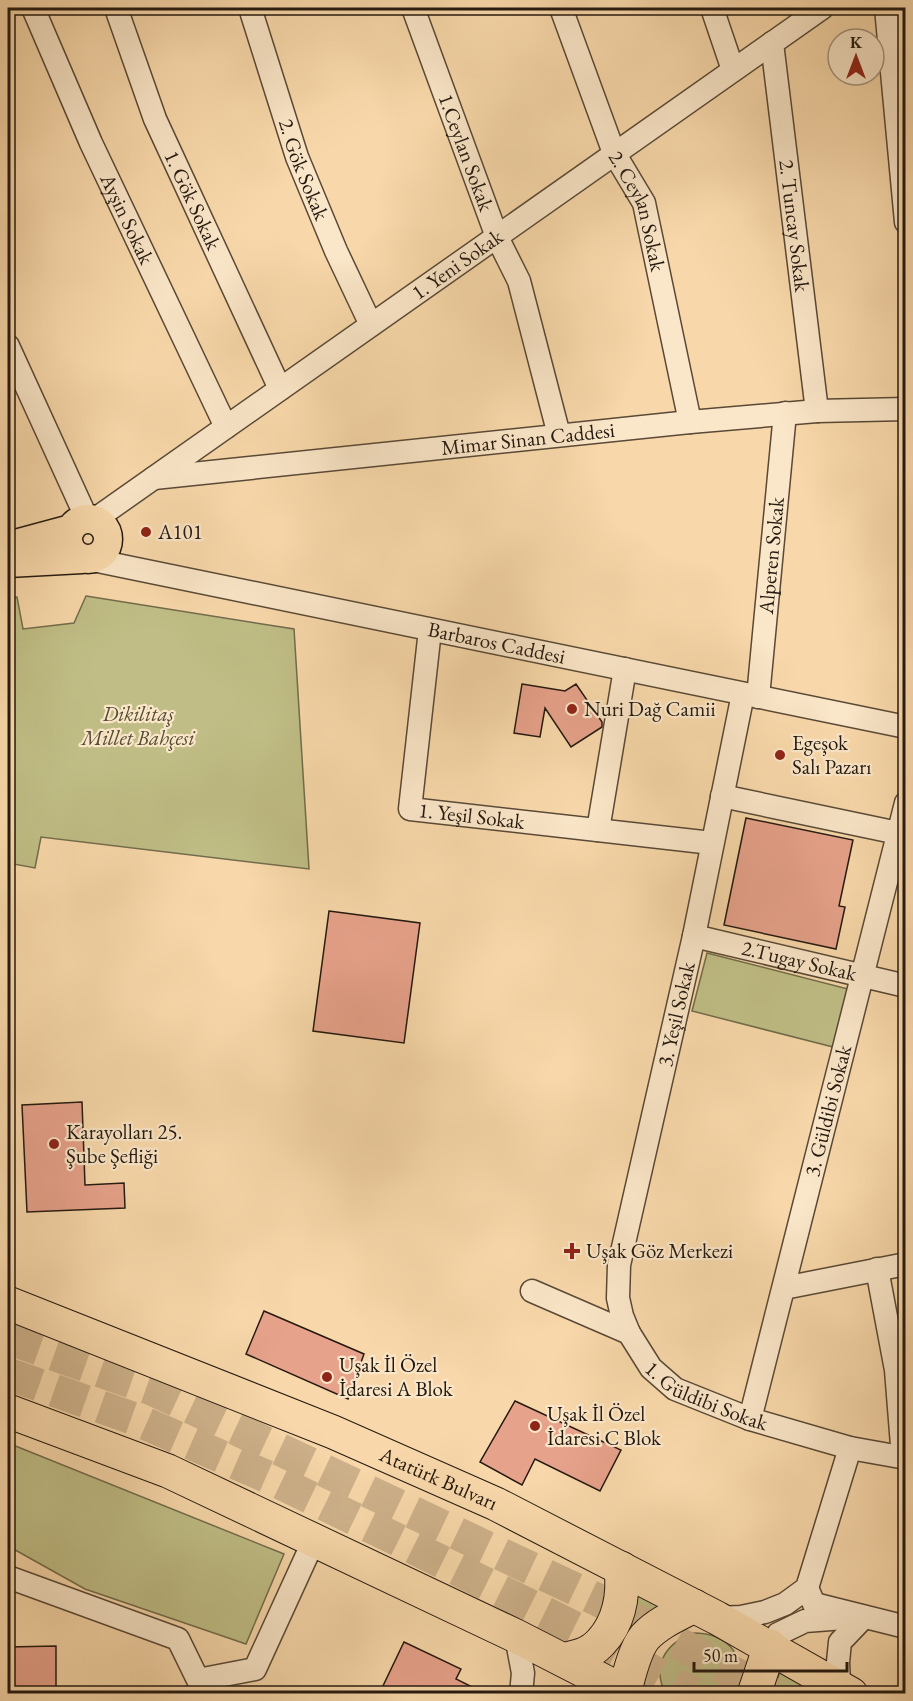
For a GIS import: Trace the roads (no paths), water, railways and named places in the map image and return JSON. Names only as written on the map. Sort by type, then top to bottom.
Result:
[{"type":"highway","name":"Atatürk Bulvarı","points":[[8,1303],[333,1432],[496,1504],[770,1646],[845,1690]]},
{"type":"highway","points":[[8,1411],[168,1471],[516,1636],[627,1692],[632,1663],[645,1638],[668,1620],[706,1612]]},
{"type":"highway","points":[[564,1660],[591,1651],[615,1624],[621,1601],[621,1568]]},
{"type":"highway","points":[[754,1694],[770,1646]]},
{"type":"highway","points":[[806,1694],[814,1690],[845,1690]]},
{"type":"main road","points":[[8,546],[84,523],[101,524],[108,538],[102,553],[96,558],[8,563]]},
{"type":"street","name":"Ayşin Sokak","points":[[33,8],[91,143],[225,427]]},
{"type":"street","name":"1. Gök Sokak","points":[[116,8],[155,119],[280,389]]},
{"type":"street","name":"2. Gök Sokak","points":[[250,8],[297,157],[336,251],[371,325]]},
{"type":"street","name":"1.Ceylan Sokak","points":[[413,8],[497,237],[519,281],[559,435]]},
{"type":"street","name":"2. Ceylan Sokak","points":[[561,8],[615,153],[644,204],[690,422]]},
{"type":"street","points":[[712,8],[733,70]]},
{"type":"street","name":"1. Yeni Sokak","points":[[84,523],[153,478],[822,8]]},
{"type":"street","points":[[886,8],[906,222]]},
{"type":"street","name":"2. Tuncay Sokak","points":[[772,43],[817,411]]},
{"type":"street","points":[[8,346],[84,523]]},
{"type":"street","name":"Mimar Sinan Caddesi","points":[[153,478],[785,413],[906,409]]},
{"type":"street","name":"Alperen Sokak","points":[[750,695],[785,413]]},
{"type":"street","name":"Barbaros Caddesi","points":[[85,559],[906,727]]},
{"type":"street","name":"1. Yeşil Sokak","points":[[430,630],[410,809],[712,843]]},
{"type":"street","points":[[598,830],[625,669]]},
{"type":"street","name":"3. Yeşil Sokak","points":[[629,1333],[618,1298],[619,1265],[694,936],[722,796],[750,695]]},
{"type":"street","points":[[722,796],[898,834]]},
{"type":"street","name":"3. Güldibi Sokak","points":[[750,1419],[906,803]]},
{"type":"street","name":"2.Tugay Sokak","points":[[694,936],[906,986]]},
{"type":"street","points":[[784,1288],[906,1264]]},
{"type":"street","points":[[877,1269],[896,1370],[904,1458]]},
{"type":"street","name":"1. Güldibi Sokak","points":[[532,1291],[629,1333],[651,1368],[675,1389],[750,1419],[850,1448],[904,1458]]},
{"type":"street","points":[[706,1612],[741,1617],[785,1604],[807,1588],[850,1448]]},
{"type":"street","points":[[8,1577],[178,1639],[198,1680],[255,1669],[314,1540]]},
{"type":"street","points":[[807,1588],[814,1604],[906,1627]]},
{"type":"street","points":[[770,1646],[778,1634],[805,1621],[863,1618]]},
{"type":"street","points":[[845,1690],[837,1662],[840,1642],[863,1618]]},
{"type":"street","points":[[516,1636],[523,1673],[521,1694]]},
{"type":"street","points":[[587,1694],[627,1692]]},
{"type":"tunnel","points":[[8,1338],[154,1390],[596,1599],[773,1694]]},
{"type":"tunnel","points":[[8,1374],[135,1419],[268,1477],[581,1631],[693,1694]]},
{"type":"place","name":"A101","points":[[146,532]]},
{"type":"place","name":"Nuri Dağ Camii","points":[[572,709]]},
{"type":"place","name":"Egeşok Salı Pazarı","points":[[780,755]]},
{"type":"place","name":"Karayolları 25. Şube Şefliği","points":[[54,1144]]},
{"type":"place","name":"Uşak Göz Merkezi","points":[[572,1251]]},
{"type":"place","name":"Uşak İl Özel İdaresi A Blok","points":[[327,1377]]},
{"type":"place","name":"Uşak İl Özel İdaresi C Blok","points":[[535,1426]]},
{"type":"park label","name":"Dikilitaş Millet Bahçesi","points":[[138,726]]}]
